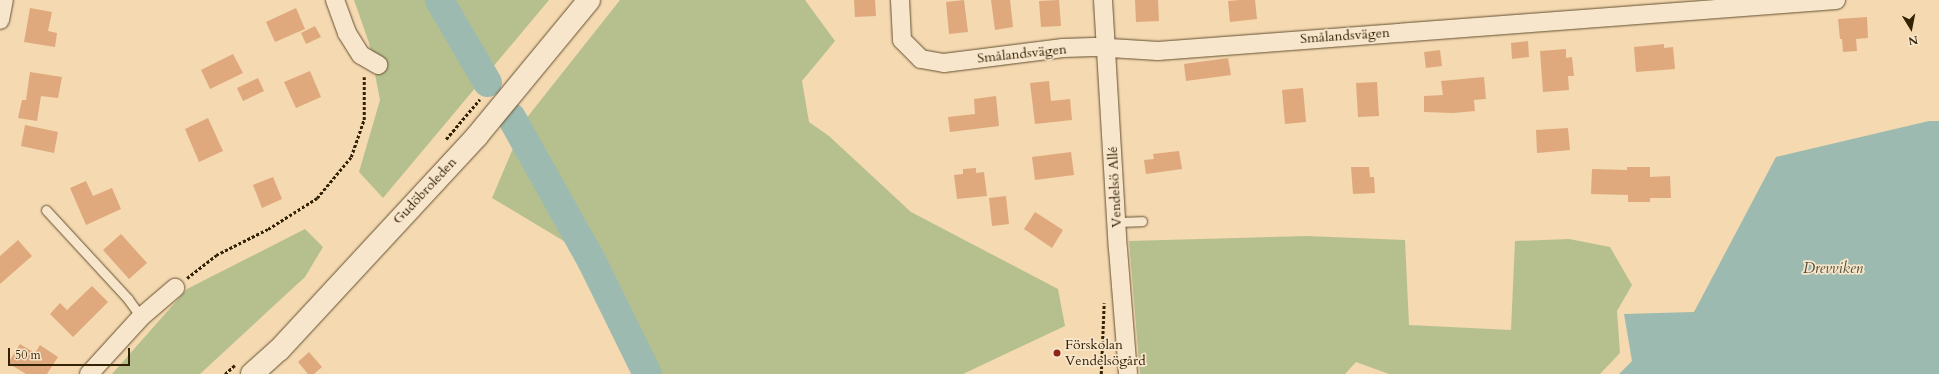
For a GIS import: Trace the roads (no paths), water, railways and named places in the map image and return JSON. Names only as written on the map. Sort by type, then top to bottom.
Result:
[{"type":"main road","name":"Gudöbroleden","points":[[252,374],[279,350],[476,136],[589,0]]},
{"type":"street","points":[[0,20],[4,0]]},
{"type":"street","points":[[336,0],[347,33],[361,54],[378,65]]},
{"type":"street","name":"Smålandsvägen","points":[[900,0],[902,40],[921,59],[944,63],[1063,48],[1107,48],[1158,51],[1836,0]]},
{"type":"street","name":"Vendelsö Allé","points":[[1103,0],[1128,374]]},
{"type":"street","points":[[89,374],[141,317],[175,288]]},
{"type":"lane","points":[[46,210],[128,299],[141,317]]},
{"type":"lane","points":[[1117,222],[1142,221]]},
{"type":"water","name":"Drevviken","points":[[1929,121],[1939,121],[1939,374],[1619,374],[1632,361],[1624,314],[1694,312],[1776,157]]},
{"type":"waterway","points":[[439,0],[487,82]]},
{"type":"waterway","points":[[511,117],[591,260],[647,374]]},
{"type":"place","name":"Förskolan Vendelsögård","points":[[1057,353]]}]
